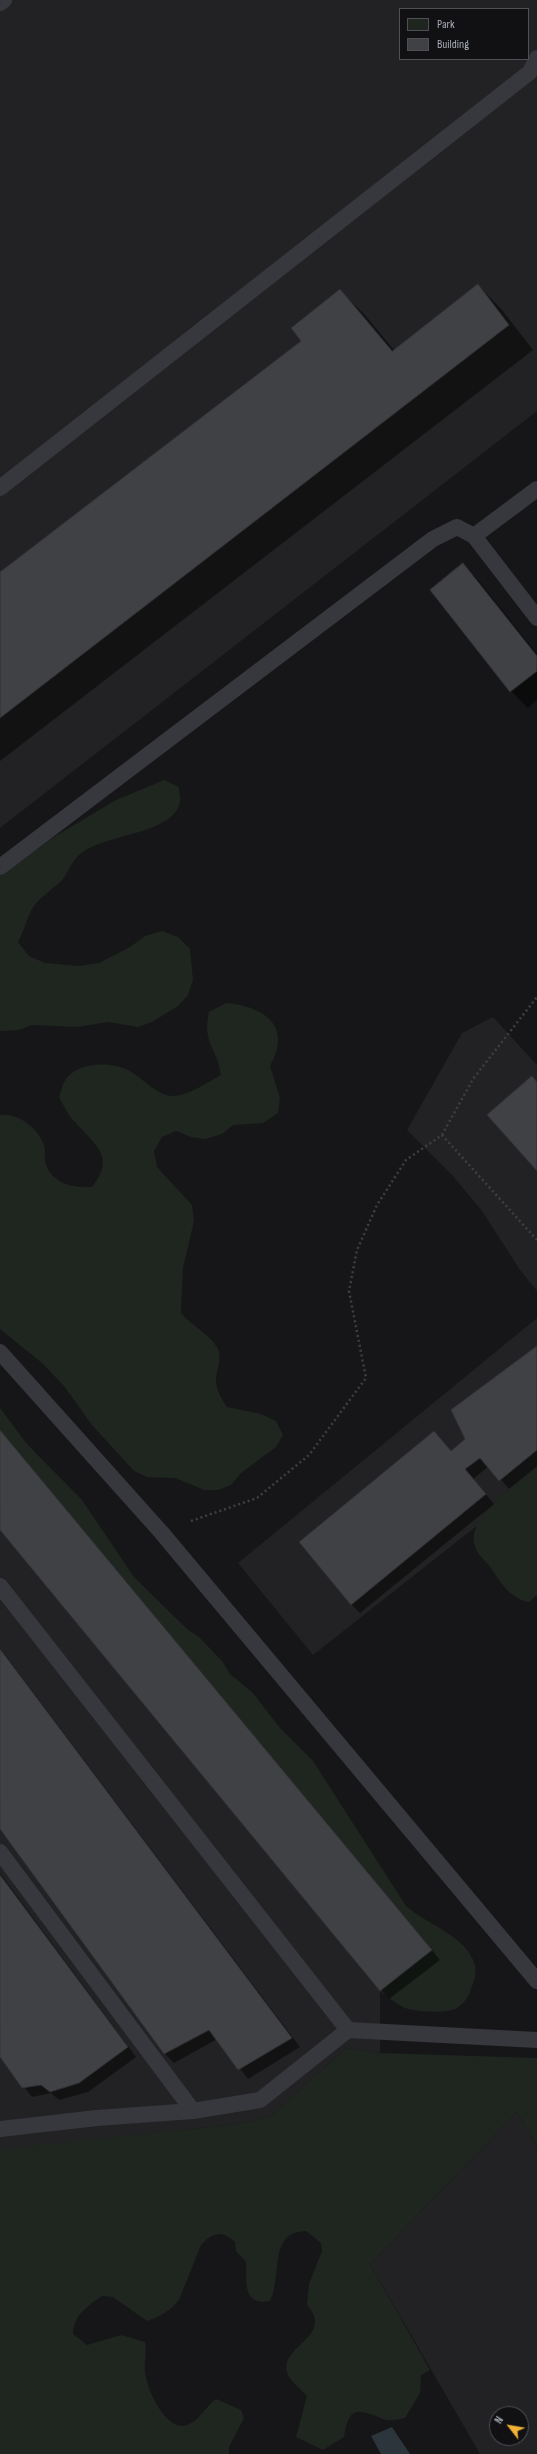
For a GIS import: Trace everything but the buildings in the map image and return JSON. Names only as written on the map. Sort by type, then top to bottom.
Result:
[{"type":"lane","points":[[0,3],[4,0]]},
{"type":"lane","points":[[0,488],[530,72],[537,58]]},
{"type":"lane","points":[[474,536],[537,489]]},
{"type":"lane","points":[[0,867],[433,539],[457,527],[474,536],[537,618]]},
{"type":"lane","points":[[0,1352],[161,1532],[537,1981]]},
{"type":"lane","points":[[0,1586],[348,2030]]},
{"type":"lane","points":[[0,1852],[193,2111]]},
{"type":"lane","points":[[2,2126],[193,2111],[260,2100],[348,2030],[537,2040]]},
{"type":"path","points":[[161,1532],[258,1498],[309,1455],[366,1378],[349,1291],[357,1250],[376,1205],[406,1160],[442,1135],[473,1079],[537,997]]},
{"type":"path","points":[[442,1135],[537,1240]]},
{"type":"shaded area","points":[[0,0],[537,0],[537,411],[0,828]]},
{"type":"shaded area","points":[[493,1017],[537,1065],[537,1291],[520,1270],[482,1211],[452,1175],[407,1130],[462,1033]]},
{"type":"shaded area","points":[[537,1318],[537,1467],[486,1511],[478,1525],[313,1655],[238,1563]]},
{"type":"shaded area","points":[[0,1430],[432,1950],[380,1991],[380,2053],[346,2048],[271,2116],[237,2124],[0,2150]]},
{"type":"shaded area","points":[[517,2112],[537,2146],[537,2454],[480,2454],[370,2264]]},
{"type":"shaded area","points":[[392,2427],[410,2454],[381,2454],[371,2436]]},
{"type":"green space","points":[[164,780],[179,787],[180,802],[175,813],[164,822],[151,828],[89,848],[78,856],[63,879],[34,906],[18,942],[29,956],[45,963],[79,966],[99,963],[130,947],[145,936],[162,931],[178,937],[190,949],[193,980],[188,995],[178,1006],[152,1022],[138,1027],[108,1022],[78,1027],[32,1025],[19,1030],[0,1031],[0,876],[54,837],[116,800]]},
{"type":"green space","points":[[226,1003],[252,1008],[263,1014],[271,1021],[276,1029],[278,1040],[276,1052],[270,1066],[280,1098],[278,1113],[263,1123],[233,1125],[222,1134],[205,1139],[191,1137],[176,1131],[162,1137],[154,1151],[157,1167],[192,1205],[194,1221],[183,1268],[181,1313],[214,1342],[219,1351],[220,1359],[216,1378],[217,1386],[227,1407],[261,1414],[276,1421],[283,1435],[276,1447],[241,1473],[231,1485],[218,1490],[204,1490],[175,1478],[147,1477],[134,1471],[92,1425],[64,1386],[42,1363],[0,1329],[0,1115],[14,1116],[22,1119],[34,1129],[43,1142],[46,1165],[49,1171],[59,1181],[78,1187],[92,1187],[99,1177],[103,1160],[96,1145],[66,1111],[59,1097],[64,1082],[69,1075],[84,1067],[93,1065],[112,1065],[128,1070],[155,1090],[167,1095],[179,1095],[198,1088],[221,1075],[209,1039],[207,1023],[209,1012]]},
{"type":"green space","points":[[0,1408],[27,1444],[82,1500],[134,1577],[187,1629],[199,1637],[222,1661],[230,1674],[252,1692],[280,1728],[313,1761],[406,1906],[414,1913],[455,1938],[471,1955],[475,1965],[475,1977],[469,1995],[460,2006],[452,2010],[430,2012],[408,2009],[380,1991],[432,1950],[0,1430]]},
{"type":"green space","points":[[537,1467],[537,1595],[529,1602],[517,1598],[508,1591],[491,1567],[477,1551],[474,1543],[475,1532],[479,1522],[487,1511],[497,1500]]},
{"type":"green space","points":[[346,2048],[380,2053],[537,2058],[537,2146],[517,2112],[370,2264],[430,2370],[421,2375],[420,2393],[405,2418],[385,2420],[367,2413],[356,2412],[349,2419],[344,2437],[323,2450],[296,2437],[307,2396],[288,2375],[287,2365],[290,2356],[311,2334],[315,2326],[314,2316],[307,2305],[309,2284],[322,2251],[321,2243],[306,2231],[294,2233],[286,2239],[281,2247],[278,2257],[274,2291],[270,2301],[261,2302],[250,2296],[247,2284],[246,2262],[236,2251],[235,2242],[226,2236],[217,2234],[209,2238],[201,2245],[179,2300],[165,2313],[147,2321],[113,2297],[102,2296],[78,2316],[73,2334],[87,2345],[121,2335],[145,2342],[145,2372],[149,2388],[158,2407],[165,2416],[179,2426],[191,2423],[199,2417],[216,2399],[241,2410],[244,2418],[229,2447],[229,2454],[0,2454],[0,2149],[237,2124],[271,2116]]}]
